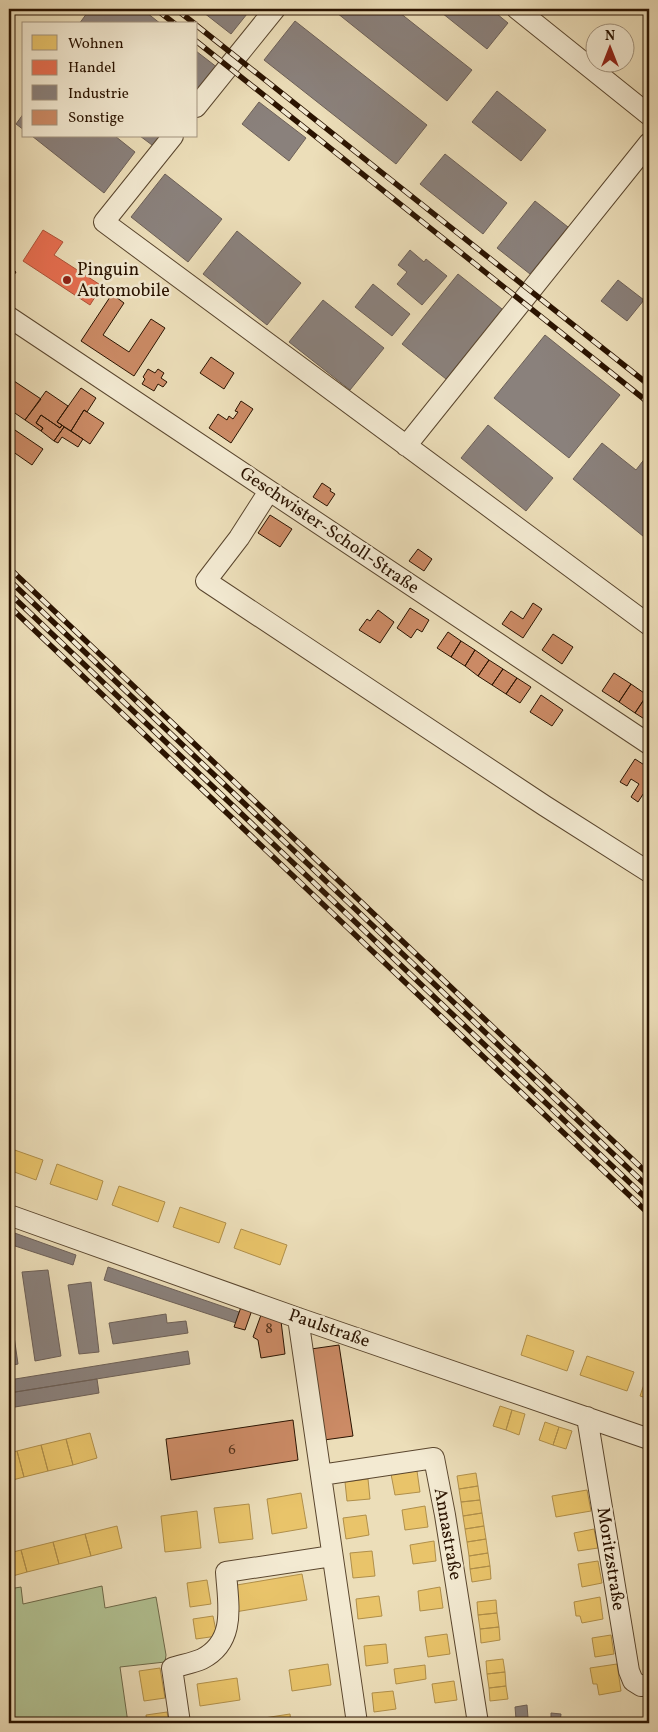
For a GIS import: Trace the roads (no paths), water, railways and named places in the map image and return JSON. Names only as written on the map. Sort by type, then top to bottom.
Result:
[{"type":"street","points":[[198,105],[276,9]]},
{"type":"street","points":[[517,9],[649,115]]},
{"type":"street","points":[[170,138],[104,222],[649,625]]},
{"type":"street","points":[[406,446],[649,143]]},
{"type":"street","name":"Geschwister-Scholl-Straße","points":[[9,317],[649,744]]},
{"type":"street","points":[[269,491],[238,538],[206,581],[545,806],[649,872]]},
{"type":"street","name":"Paulstraße","points":[[9,1216],[649,1439]]},
{"type":"street","points":[[298,1318],[357,1723]]},
{"type":"street","name":"Moritzstraße","points":[[586,1418],[629,1671],[633,1681],[640,1686],[649,1685]]},
{"type":"street","name":"Annastraße","points":[[320,1475],[434,1458],[445,1515],[478,1723]]},
{"type":"street","points":[[180,1723],[172,1668],[202,1659],[222,1642],[229,1619],[226,1572],[332,1556]]},
{"type":"railway","points":[[156,9],[172,22]]},
{"type":"railway","points":[[176,9],[192,22]]},
{"type":"railway","points":[[198,27],[649,385]]},
{"type":"railway","points":[[198,43],[649,403]]},
{"type":"railway","points":[[9,568],[649,1175]]},
{"type":"railway","points":[[9,580],[649,1188]]},
{"type":"railway","points":[[9,593],[649,1201]]},
{"type":"railway","points":[[9,606],[649,1214]]},
{"type":"place","name":"Pinguin Automobile","points":[[67,280]]}]
